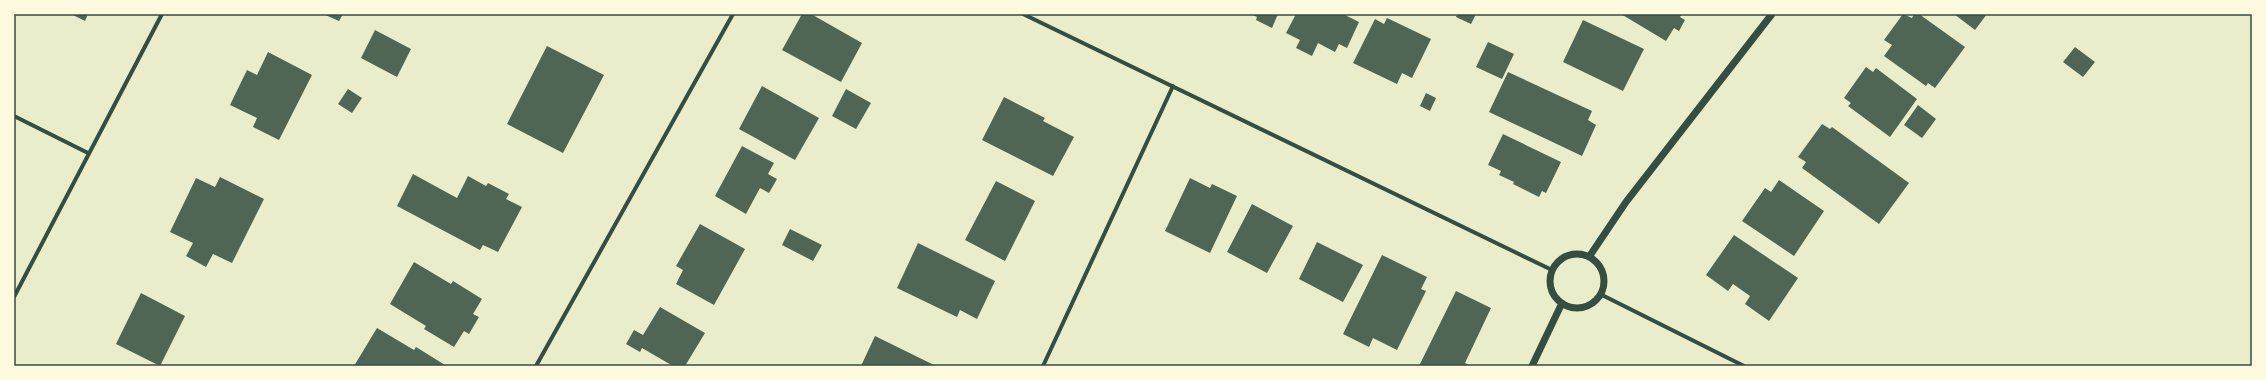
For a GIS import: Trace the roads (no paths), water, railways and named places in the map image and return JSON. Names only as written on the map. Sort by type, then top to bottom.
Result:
[{"type":"street","points":[[14,297],[162,14]]},
{"type":"street","points":[[536,366],[733,14]]},
{"type":"street","points":[[1023,14],[1552,270]]},
{"type":"street","points":[[1590,257],[1626,202],[1772,14]]},
{"type":"street","points":[[1043,366],[1173,86]]},
{"type":"street","points":[[14,116],[88,153]]},
{"type":"street","points":[[1572,254],[1590,257],[1597,262],[1603,273],[1604,286],[1600,294],[1595,301],[1583,307],[1570,307],[1562,303],[1555,297],[1551,288],[1552,270],[1564,257],[1572,254]]},
{"type":"street","points":[[1600,294],[1744,366]]},
{"type":"street","points":[[1532,366],[1562,303]]}]
